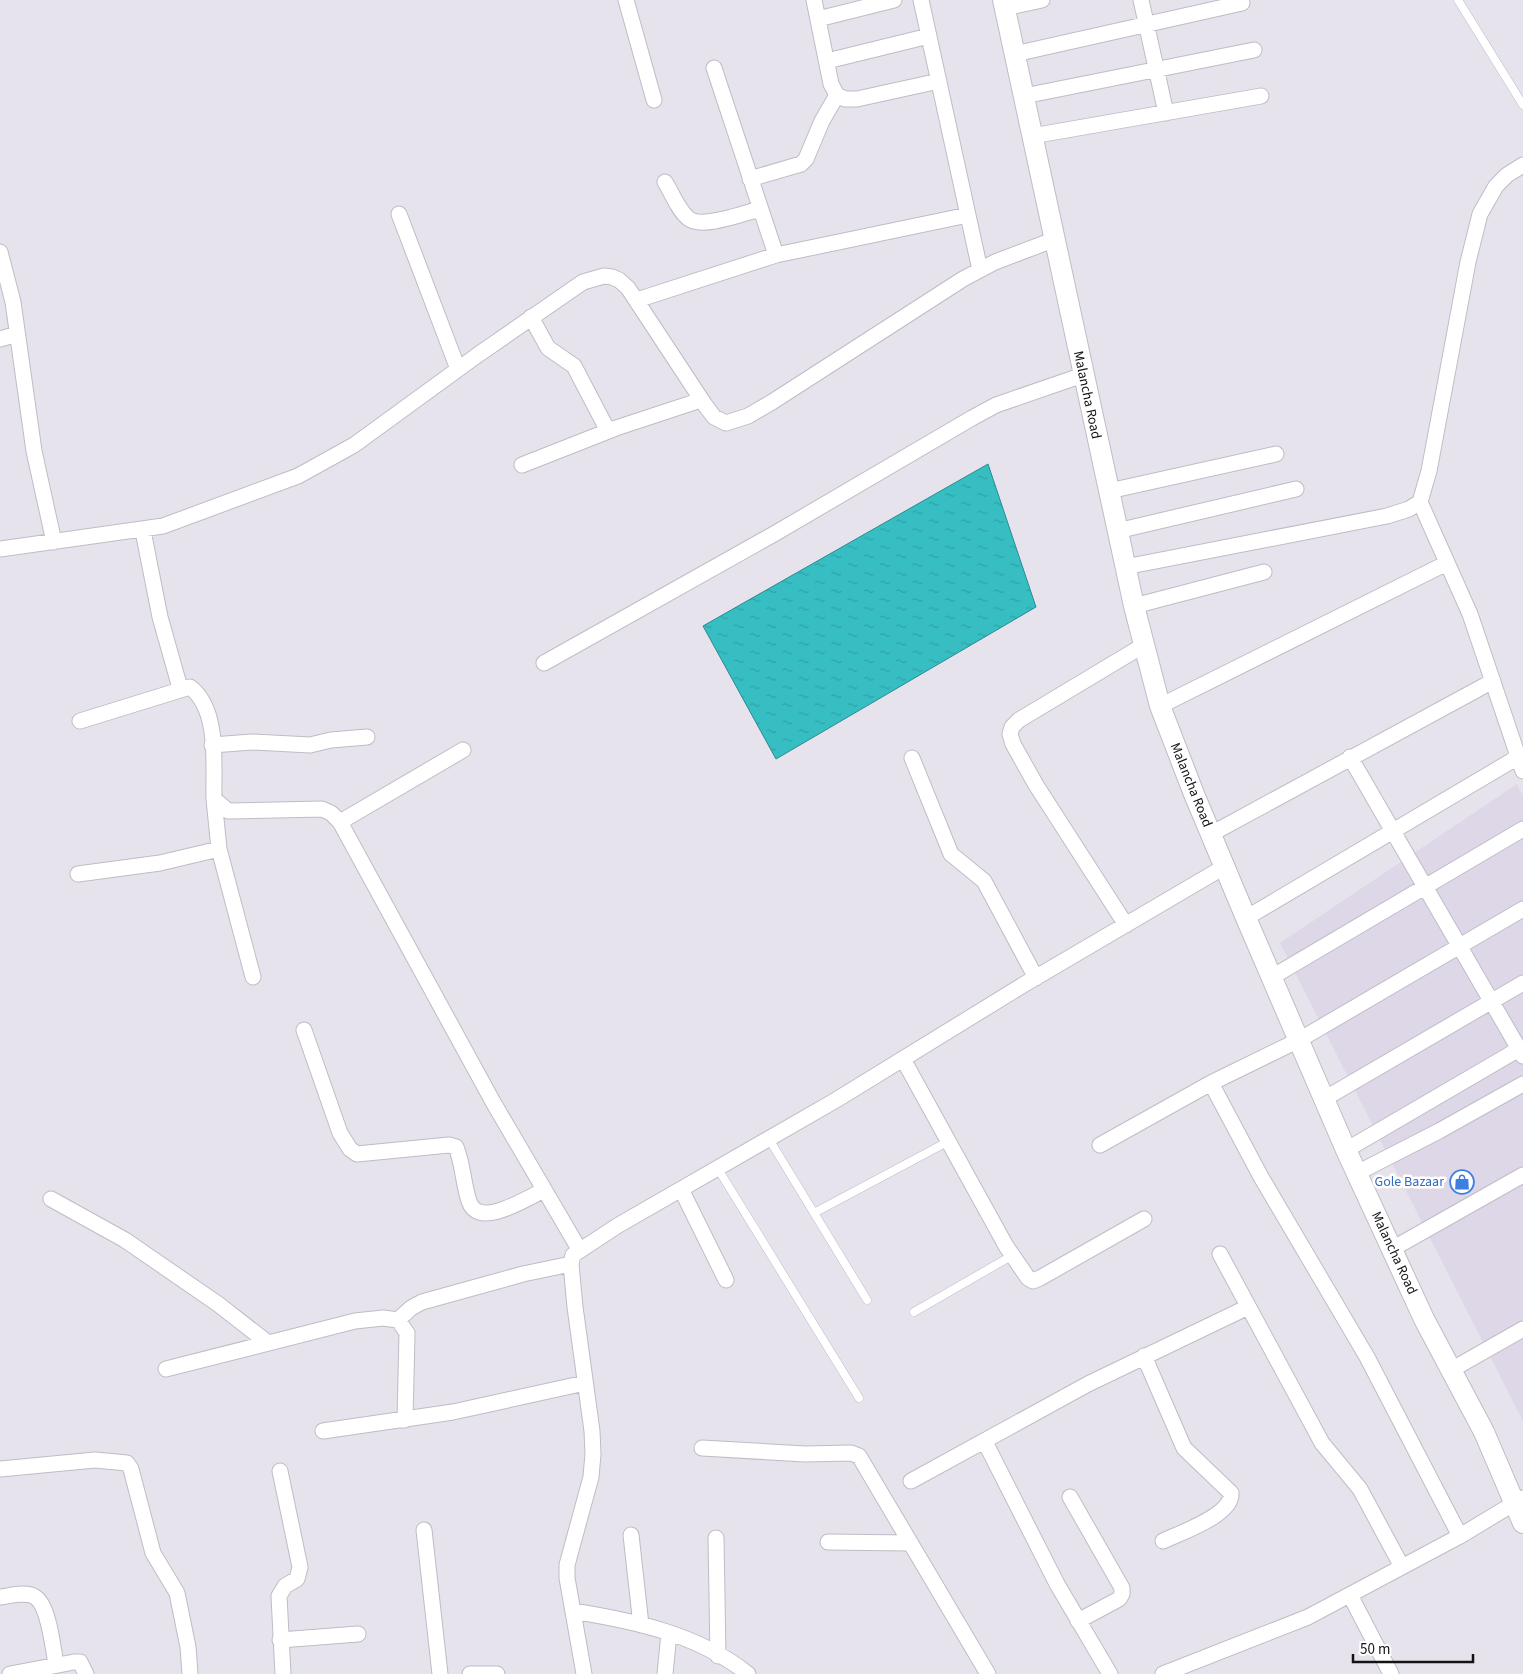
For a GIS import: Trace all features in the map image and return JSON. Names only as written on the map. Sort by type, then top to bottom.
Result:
[{"type":"main road","name":"Malancha Road","points":[[1004,4],[1108,491],[1134,606],[1160,706],[1224,867],[1346,1150],[1424,1319],[1519,1501],[1523,1523]]},
{"type":"street","points":[[626,0],[654,100]]},
{"type":"street","points":[[814,0],[831,84],[837,96],[845,99],[857,99],[939,81]]},
{"type":"street","points":[[818,19],[894,0]]},
{"type":"street","points":[[921,0],[980,270]]},
{"type":"street","points":[[1004,4],[1042,0]]},
{"type":"street","points":[[1141,0],[1166,113]]},
{"type":"street","points":[[1015,54],[1242,3]]},
{"type":"street","points":[[827,61],[929,36]]},
{"type":"street","points":[[1024,96],[1254,50]]},
{"type":"street","points":[[714,68],[776,255]]},
{"type":"street","points":[[750,178],[801,164],[837,96]]},
{"type":"street","points":[[1032,136],[1262,96]]},
{"type":"street","points":[[1246,918],[1392,831],[1521,764],[1470,614],[1420,502],[1427,477],[1468,262],[1480,214],[1496,186],[1507,175],[1523,164]]},
{"type":"street","points":[[665,182],[684,213],[695,222],[719,220],[760,209]]},
{"type":"street","points":[[398,214],[458,369]]},
{"type":"street","points":[[637,300],[776,255],[968,215]]},
{"type":"street","points":[[0,549],[143,531],[163,526],[304,473],[354,445],[531,317],[583,282],[604,276],[619,280],[637,300],[701,400],[719,421],[726,423],[748,416],[980,270],[1053,240]]},
{"type":"street","points":[[0,252],[8,276],[34,451],[54,542]]},
{"type":"street","points":[[531,317],[548,348],[574,366],[608,432]]},
{"type":"street","points":[[0,339],[17,334]]},
{"type":"street","points":[[544,663],[774,534],[996,405],[1083,375]]},
{"type":"street","points":[[522,465],[608,432],[701,400]]},
{"type":"street","points":[[1108,491],[1276,454]]},
{"type":"street","points":[[1117,531],[1296,489]]},
{"type":"street","points":[[1125,567],[1387,516],[1409,509],[1420,502]]},
{"type":"street","points":[[143,531],[160,617],[180,688]]},
{"type":"street","points":[[1160,706],[1447,563]]},
{"type":"street","points":[[1134,606],[1264,572]]},
{"type":"street","points":[[1126,925],[1036,785],[1013,744],[1010,734],[1012,727],[1019,720],[1144,645]]},
{"type":"street","points":[[1211,834],[1493,681]]},
{"type":"street","points":[[80,721],[180,688],[190,687],[197,693],[209,721],[219,849],[253,977]]},
{"type":"street","points":[[212,745],[252,742],[310,745],[331,740],[367,737]]},
{"type":"street","points":[[340,822],[463,750]]},
{"type":"street","points":[[1346,1150],[1521,1052],[1350,757]]},
{"type":"street","points":[[912,758],[951,854],[984,881],[1036,978]]},
{"type":"street","points":[[214,799],[228,811],[322,809],[331,813],[340,822],[493,1102],[579,1249]]},
{"type":"street","points":[[1272,977],[1523,829]]},
{"type":"street","points":[[78,874],[160,862],[219,849]]},
{"type":"street","points":[[584,1674],[567,1565],[591,1477],[593,1454],[571,1264],[573,1255],[579,1249],[769,1139],[1224,867]]},
{"type":"street","points":[[1100,1145],[1211,1083],[1299,1040],[1523,909]]},
{"type":"street","points":[[1324,1098],[1523,983]]},
{"type":"street","points":[[304,1030],[340,1133],[350,1149],[357,1154],[449,1145],[456,1147],[469,1201],[473,1210],[480,1214],[503,1210],[544,1190]]},
{"type":"street","points":[[904,1059],[1013,1255],[1028,1278],[1033,1281],[1144,1219]]},
{"type":"street","points":[[1211,1083],[1261,1177],[1367,1357],[1460,1536]]},
{"type":"street","points":[[1357,1173],[1439,1131],[1523,1084]]},
{"type":"street","points":[[1392,1249],[1523,1175]]},
{"type":"street","points":[[682,1189],[726,1280]]},
{"type":"street","points":[[51,1199],[125,1240],[218,1304],[268,1343]]},
{"type":"street","points":[[1220,1254],[1322,1443],[1360,1489],[1402,1567]]},
{"type":"street","points":[[398,1320],[411,1308],[430,1300],[523,1274],[571,1264]]},
{"type":"street","points":[[912,1481],[1088,1384],[1248,1307]]},
{"type":"street","points":[[166,1369],[355,1321],[383,1318],[398,1320],[407,1333],[405,1420]]},
{"type":"street","points":[[1452,1370],[1523,1329]]},
{"type":"street","points":[[1144,1356],[1184,1448],[1231,1493],[1227,1507],[1214,1516],[1163,1541]]},
{"type":"street","points":[[323,1431],[405,1420],[489,1405],[585,1384]]},
{"type":"street","points":[[985,1442],[1053,1576],[1110,1674]]},
{"type":"street","points":[[702,1448],[805,1454],[851,1453],[859,1456],[988,1674]]},
{"type":"street","points":[[0,1468],[95,1460],[127,1463],[131,1469],[153,1554],[177,1593],[188,1647],[190,1674]]},
{"type":"street","points":[[280,1471],[300,1567],[297,1579],[280,1590],[280,1640],[283,1674]]},
{"type":"street","points":[[1070,1497],[1122,1588],[1122,1594],[1119,1599],[1078,1620]]},
{"type":"street","points":[[1163,1674],[1308,1618],[1460,1536],[1519,1501]]},
{"type":"street","points":[[424,1530],[440,1674]]},
{"type":"street","points":[[631,1535],[641,1625]]},
{"type":"street","points":[[716,1538],[718,1656]]},
{"type":"street","points":[[828,1542],[909,1542]]},
{"type":"street","points":[[0,1597],[28,1594],[36,1597],[41,1603],[46,1616],[56,1664]]},
{"type":"street","points":[[1350,1595],[1390,1674]]},
{"type":"street","points":[[573,1611],[670,1633],[695,1642],[748,1674]]},
{"type":"street","points":[[665,1674],[670,1633]]},
{"type":"street","points":[[280,1640],[358,1634]]},
{"type":"street","points":[[10,1674],[56,1664],[80,1662],[86,1674]]},
{"type":"street","points":[[470,1674],[498,1674]]},
{"type":"lane","points":[[1458,0],[1523,105]]},
{"type":"lane","points":[[769,1139],[866,1300]]},
{"type":"lane","points":[[814,1213],[949,1141]]},
{"type":"lane","points":[[718,1168],[859,1398]]},
{"type":"lane","points":[[914,1312],[1013,1255]]},
{"type":"shaded area","name":"Gole Bazaar","points":[[1517,784],[1523,796],[1523,1421],[1280,943]]},
{"type":"water","points":[[988,464],[1036,607],[776,759],[703,626]]},
{"type":"place","name":"Gole Bazaar","points":[[1462,1182]]}]
